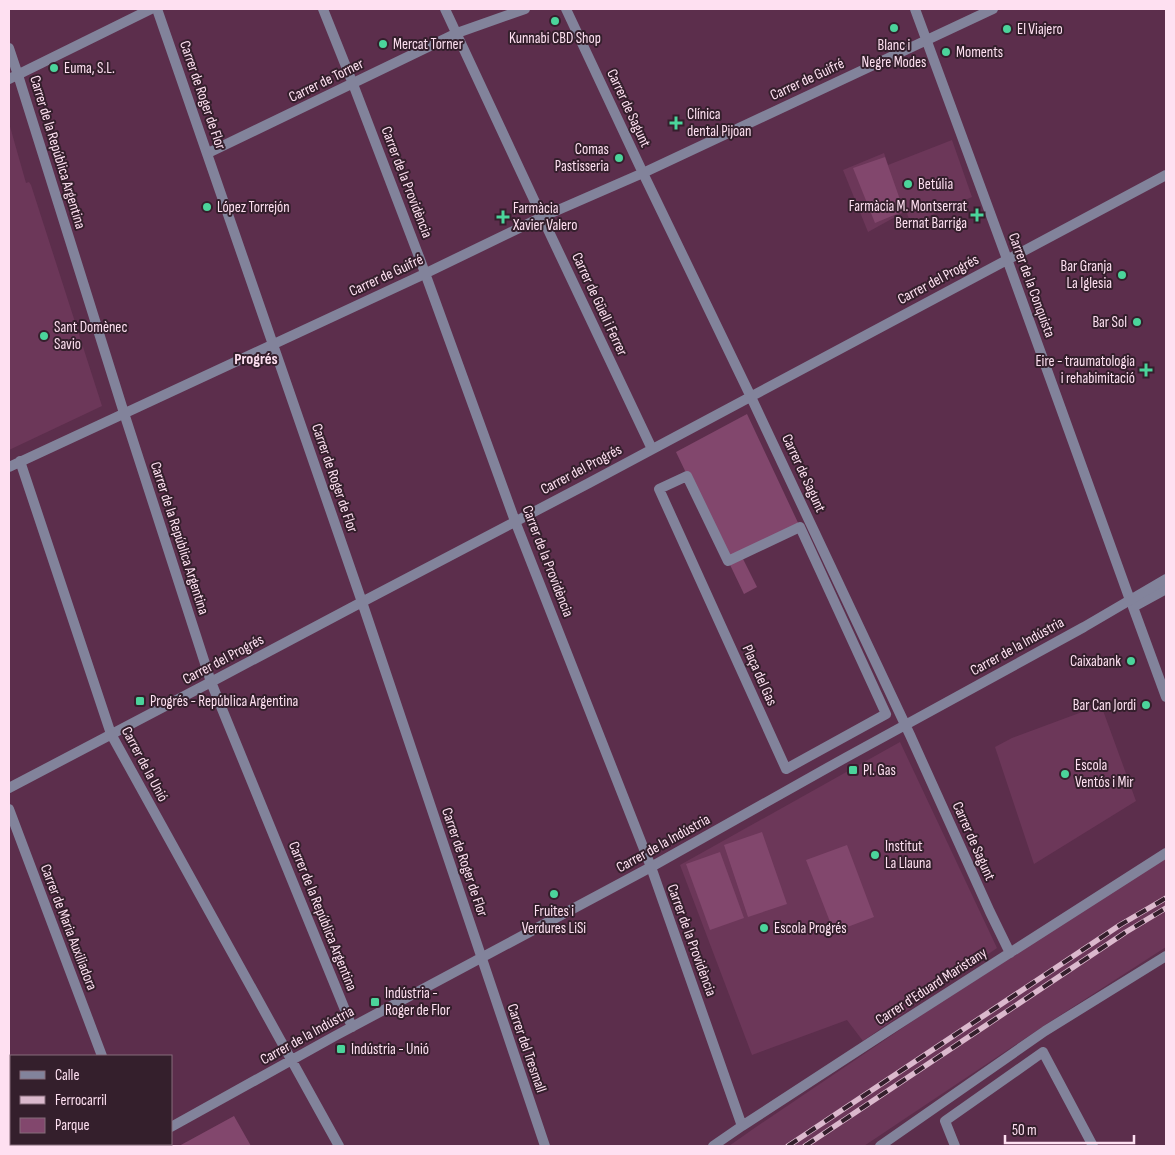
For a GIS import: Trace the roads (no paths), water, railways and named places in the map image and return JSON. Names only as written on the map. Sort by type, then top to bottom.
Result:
[{"type":"street","points":[[14,77],[151,9]]},
{"type":"street","name":"Carrer de Roger de Flor","points":[[157,9],[362,602],[481,959]]},
{"type":"street","name":"Carrer de la Providència","points":[[323,9],[426,273],[515,521],[650,867],[742,1126]]},
{"type":"street","name":"Carrer de Güell i Ferrer","points":[[445,9],[652,449]]},
{"type":"street","name":"Carrer de Torner","points":[[208,154],[457,34],[525,9]]},
{"type":"street","name":"Carrer de Sagunt","points":[[566,9],[751,396],[1010,953]]},
{"type":"street","name":"Carrer de la Conquista","points":[[915,9],[1008,259],[1130,600]]},
{"type":"street","name":"Carrer de Guifré","points":[[9,467],[542,217],[643,173],[993,9]]},
{"type":"street","name":"Carrer de la República Argentina","points":[[9,48],[14,77],[212,682],[352,1027]]},
{"type":"street","name":"Carrer del Progrés","points":[[9,788],[1166,175]]},
{"type":"street","name":"Carrer de la Unió","points":[[20,461],[111,734],[339,1146]]},
{"type":"street","name":"Plaça del Gas","points":[[687,476],[728,562],[800,527],[886,714],[786,769],[658,489],[687,476]]},
{"type":"street","name":"Carrer de la Indústria","points":[[172,1127],[291,1060],[650,867],[905,724],[1084,627],[1166,579]]},
{"type":"street","points":[[1166,589],[1132,608],[1166,697]]},
{"type":"street","name":"Carrer de Maria Auxiliadora","points":[[9,808],[102,1055]]},
{"type":"street","name":"Carrer d'Eduard Maristany","points":[[713,1146],[1166,853]]},
{"type":"street","points":[[880,1146],[1045,1031],[1166,956]]},
{"type":"street","name":"Carrer del Tresmall","points":[[481,959],[545,1146]]},
{"type":"street","points":[[955,1146],[945,1121],[1043,1052],[1093,1146]]},
{"type":"railway","points":[[788,1146],[1120,925],[1166,898]]},
{"type":"railway","points":[[805,1146],[1126,932],[1166,908]]},
{"type":"place","name":"Kunnabi CBD Shop","points":[[555,21]]},
{"type":"place","name":"Blanc i Negre Modes","points":[[894,28]]},
{"type":"place","name":"El Viajero","points":[[1007,29]]},
{"type":"place","name":"Mercat Torner","points":[[383,44]]},
{"type":"place","name":"Moments","points":[[946,52]]},
{"type":"place","name":"Euma, S.L.","points":[[54,68]]},
{"type":"place","name":"Clínica dental Pijoan","points":[[676,123]]},
{"type":"place","name":"Comas Pastisseria","points":[[619,158]]},
{"type":"place","name":"Betúlia","points":[[908,184]]},
{"type":"place","name":"López Torrejón","points":[[207,207]]},
{"type":"place","name":"Farmàcia M. Montserrat Bernat Barriga","points":[[977,215]]},
{"type":"place","name":"Farmàcia Xavier Valero","points":[[503,217]]},
{"type":"place","name":"Bar Granja La Iglesia","points":[[1122,275]]},
{"type":"place","name":"Bar Sol","points":[[1137,322]]},
{"type":"place","name":"Sant Domènec Savio","points":[[44,336]]},
{"type":"place","name":"Eire - traumatologia i rehabimitació","points":[[1146,370]]},
{"type":"place","name":"Caixabank","points":[[1131,661]]},
{"type":"place","name":"Progrés - República Argentina","points":[[140,701]]},
{"type":"place","name":"Bar Can Jordi","points":[[1146,705]]},
{"type":"place","name":"Pl. Gas","points":[[853,770]]},
{"type":"place","name":"Escola Ventós i Mir","points":[[1065,774]]},
{"type":"place","name":"Institut La Llauna","points":[[875,855]]},
{"type":"place","name":"Fruites i Verdures LiSi","points":[[554,894]]},
{"type":"place","name":"Escola Progrés","points":[[764,928]]},
{"type":"place","name":"Indústria - Roger de Flor","points":[[375,1002]]},
{"type":"place","name":"Indústria - Unió","points":[[341,1049]]},
{"type":"district","name":"Progrés","points":[[256,358]]}]
